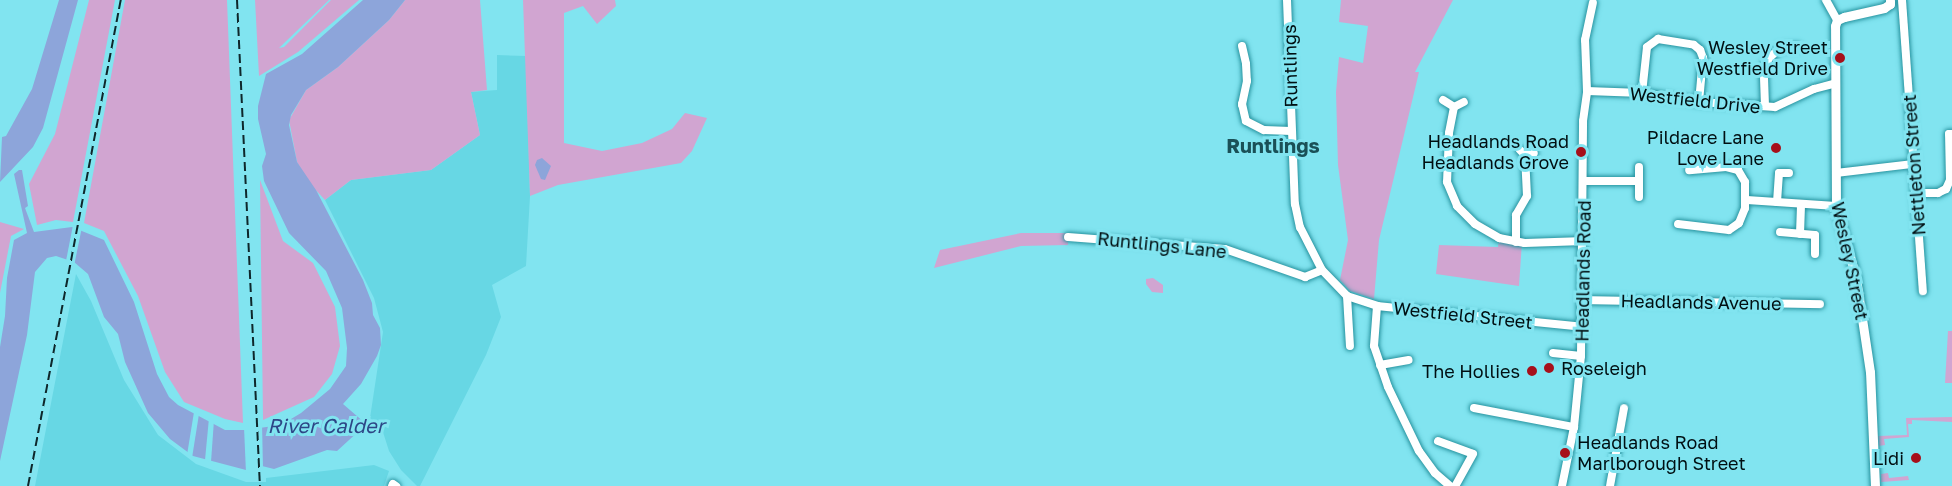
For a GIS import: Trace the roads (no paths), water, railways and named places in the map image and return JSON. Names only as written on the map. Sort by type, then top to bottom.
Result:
[{"type":"street","name":"Runtlings","points":[[1287,0],[1291,131],[1295,204],[1299,227],[1322,270],[1347,296]]},
{"type":"street","points":[[1826,0],[1837,20],[1884,8],[1890,2],[1903,0]]},
{"type":"street","name":"Nettleton Street","points":[[1903,0],[1916,193],[1919,283],[1923,291]]},
{"type":"street","name":"Headlands Road","points":[[1562,486],[1574,427],[1581,356],[1584,242],[1583,121],[1587,91],[1585,40],[1593,3]]},
{"type":"street","name":"Wesley Street","points":[[1837,20],[1833,84],[1836,206],[1857,279],[1870,372],[1875,486]]},
{"type":"street","points":[[1642,93],[1647,47],[1658,39],[1667,40],[1694,45],[1702,54],[1700,102]]},
{"type":"street","points":[[1242,46],[1247,81],[1242,104],[1246,121],[1264,130],[1291,131]]},
{"type":"street","points":[[1765,47],[1772,54]]},
{"type":"street","points":[[1765,106],[1764,68],[1772,54],[1780,48],[1798,47]]},
{"type":"street","name":"Westfield Drive","points":[[1587,91],[1642,93],[1700,102],[1775,107],[1814,89],[1833,84]]},
{"type":"street","points":[[1443,100],[1454,107]]},
{"type":"street","points":[[1454,107],[1464,102]]},
{"type":"street","points":[[1454,107],[1449,133],[1447,182],[1457,206],[1487,232],[1499,238],[1516,242],[1584,242]]},
{"type":"street","points":[[1916,193],[1938,193],[1946,189],[1950,180],[1949,134],[1952,135]]},
{"type":"street","points":[[1516,242],[1516,215],[1527,196],[1522,152],[1534,153]]},
{"type":"street","points":[[1447,157],[1458,158]]},
{"type":"street","points":[[1836,173],[1913,164]]},
{"type":"street","points":[[1678,224],[1694,231],[1734,228],[1743,216],[1747,200],[1745,182],[1738,170],[1698,165],[1689,170]]},
{"type":"street","points":[[1639,167],[1639,197]]},
{"type":"street","points":[[1777,202],[1779,173],[1789,173]]},
{"type":"street","points":[[1584,181],[1639,181]]},
{"type":"street","points":[[1747,200],[1836,206]]},
{"type":"street","points":[[1800,234],[1801,204]]},
{"type":"street","points":[[1779,232],[1815,235],[1815,254]]},
{"type":"street","name":"Runtlings Lane","points":[[1068,237],[1225,249],[1305,276],[1322,270]]},
{"type":"street","points":[[1347,296],[1350,346]]},
{"type":"street","name":"Westfield Street","points":[[1347,296],[1377,306],[1582,327]]},
{"type":"street","name":"Headlands Avenue","points":[[1583,300],[1820,304]]},
{"type":"street","points":[[1377,306],[1374,346],[1380,365],[1408,432],[1435,473],[1450,486]]},
{"type":"street","points":[[1553,353],[1581,356]]},
{"type":"street","points":[[1380,365],[1409,360]]},
{"type":"street","points":[[1474,408],[1574,427]]},
{"type":"street","points":[[1610,486],[1624,408]]},
{"type":"street","points":[[1438,441],[1473,454],[1455,486]]},
{"type":"water","points":[[59,0],[78,0],[43,128],[33,147],[0,182],[2,137],[6,136],[32,89]]},
{"type":"water","name":"River Calder","points":[[363,0],[405,0],[389,20],[338,67],[306,90],[291,115],[289,125],[297,162],[316,190],[363,280],[372,303],[373,315],[380,328],[381,345],[377,356],[361,384],[343,404],[365,423],[360,430],[337,451],[327,450],[274,469],[262,466],[246,470],[193,456],[170,439],[148,413],[125,362],[118,334],[104,317],[88,274],[74,262],[56,256],[47,258],[35,272],[27,335],[0,461],[0,347],[5,316],[7,278],[14,240],[27,233],[14,174],[19,170],[22,170],[28,206],[25,208],[34,232],[72,227],[104,240],[134,302],[157,374],[169,397],[178,405],[225,430],[244,430],[281,425],[301,413],[330,389],[346,366],[347,348],[342,308],[326,271],[289,233],[264,181],[262,166],[266,154],[258,119],[258,106],[266,74],[302,54]]},
{"type":"water","points":[[542,158],[551,166],[545,180],[541,179],[535,165],[537,160]]},
{"type":"railway","points":[[28,486],[121,0]]},
{"type":"railway","points":[[237,0],[260,486]]},
{"type":"place","name":"Wesley Street Westfield Drive","points":[[1840,58]]},
{"type":"place","name":"Pildacre Lane Love Lane","points":[[1776,148]]},
{"type":"place","name":"Headlands Road Headlands Grove","points":[[1581,152]]},
{"type":"place","name":"Roseleigh","points":[[1549,368]]},
{"type":"place","name":"The Hollies","points":[[1532,371]]},
{"type":"place","name":"Headlands Road Marlborough Street","points":[[1565,453]]},
{"type":"place","name":"Lidi","points":[[1916,458]]},
{"type":"district","name":"Runtlings","points":[[1273,145]]}]
